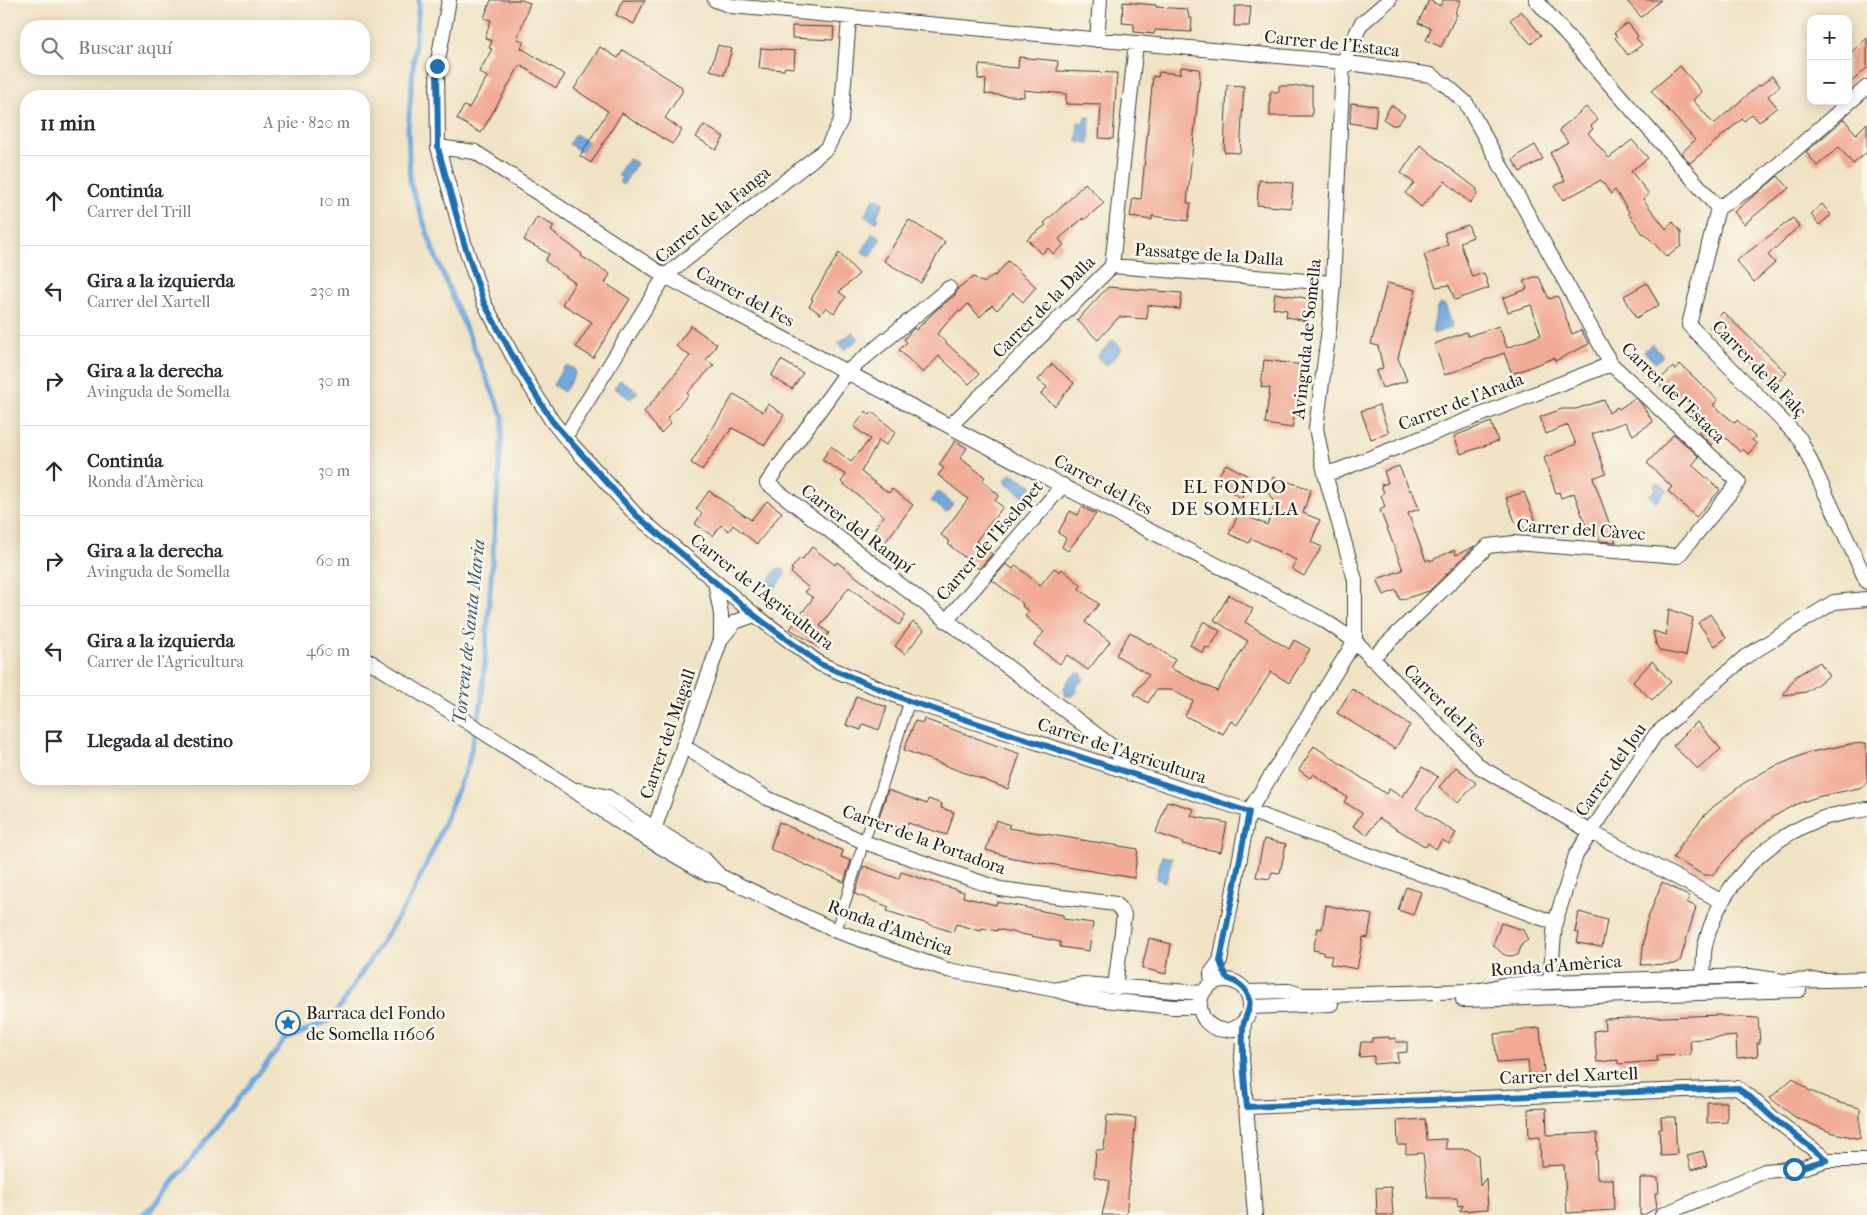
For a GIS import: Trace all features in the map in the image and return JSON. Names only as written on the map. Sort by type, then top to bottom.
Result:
[{"type":"street","name":"Carrer de l'Agricultura","points":[[449,0],[437,66],[438,148],[464,243],[484,303],[521,371],[552,421],[565,437],[636,515],[754,615],[820,664],[909,701],[1249,812],[1555,923]]},
{"type":"street","name":"Carrer de l'Estaca","points":[[715,0],[731,6],[1344,62],[1430,75],[1447,86],[1466,103],[1611,364],[1739,482]]},
{"type":"street","points":[[1097,40],[1100,0]]},
{"type":"street","name":"Avinguda de Somella","points":[[1355,641],[1355,580],[1325,474],[1316,428],[1333,283],[1344,62],[1361,24],[1388,0]]},
{"type":"street","points":[[1536,0],[1718,208],[1756,184],[1867,87]]},
{"type":"street","name":"Carrer de la Fanga","points":[[565,437],[666,276],[827,148],[841,120],[849,18]]},
{"type":"street","name":"Carrer de la Dalla","points":[[950,426],[1112,266],[1136,44]]},
{"type":"street","name":"Carrer del Fes","points":[[438,148],[474,152],[666,276],[1322,619],[1355,641],[1371,660],[1480,767],[1590,832],[1722,901]]},
{"type":"street","name":"Carrer de la Falç","points":[[1718,208],[1690,325],[1800,439],[1867,582]]},
{"type":"street","name":"Passatge de la Dalla","points":[[1112,266],[1333,283]]},
{"type":"street","name":"Carrer del Rampí","points":[[949,288],[847,372],[767,483],[1114,748],[1132,774]]},
{"type":"street","name":"Carrer de l'Arada","points":[[1325,474],[1611,364]]},
{"type":"street","name":"Carrer del Càvec","points":[[1371,660],[1488,546],[1514,543],[1678,556],[1739,482]]},
{"type":"street","name":"Carrer de l'Esclopet","points":[[946,621],[1063,485]]},
{"type":"street","name":"Carrer del Magall","points":[[652,835],[721,640],[721,614],[716,582]]},
{"type":"street","name":"Carrer del Jou","points":[[1550,982],[1555,923],[1576,855],[1656,735],[1745,657],[1834,602],[1867,599]]},
{"type":"street","name":"Carrer del Magall","points":[[721,640],[736,622],[754,615]]},
{"type":"street","points":[[1212,982],[1211,973],[1220,961],[1249,812],[1355,641]]},
{"type":"street","name":"Ronda d'Amèrica","points":[[370,662],[572,789],[608,797],[652,835],[704,858],[720,876],[836,931],[948,970],[1056,990],[1085,998],[1173,1007],[1200,1007]]},
{"type":"street","points":[[867,833],[908,706]]},
{"type":"street","name":"Carrer de la Portadora","points":[[684,746],[767,798],[864,842],[1000,889],[1116,904],[1124,916],[1115,987]]},
{"type":"street","points":[[1704,977],[1705,949],[1722,901],[1756,858],[1784,836],[1820,819],[1867,809]]},
{"type":"street","points":[[836,931],[861,851]]},
{"type":"street","points":[[1220,961],[1227,978]]},
{"type":"street","name":"Ronda d'Amèrica","points":[[1247,992],[1290,991],[1301,994],[1331,995],[1472,991],[1503,985],[1550,982],[1749,976],[1783,981],[1867,979]]},
{"type":"street","points":[[1244,1022],[1228,1030],[1212,1027],[1204,1022],[1199,1012],[1202,992],[1212,982],[1227,978],[1239,983],[1247,992],[1250,1001],[1250,1007],[1244,1022],[1242,1059],[1255,1215]]},
{"type":"street","name":"Ronda d'Amèrica","points":[[1056,990],[1083,984],[1202,992]]},
{"type":"street","name":"Ronda d'Amèrica","points":[[1250,1007],[1867,988]]},
{"type":"street","points":[[1228,1030],[1231,1042],[1242,1059]]},
{"type":"street","name":"Carrer del Xartell","points":[[1247,1107],[1737,1088],[1827,1160]]},
{"type":"street","points":[[1662,1215],[1765,1171],[1801,1168],[1827,1160],[1867,1160]]},
{"type":"water","points":[[1085,117],[1090,117],[1089,143],[1077,142],[1078,122],[1085,123]]},
{"type":"water","points":[[575,134],[595,146],[588,156],[569,144]]},
{"type":"water","points":[[628,158],[637,163],[623,185],[619,182],[622,178],[618,175]]},
{"type":"water","points":[[874,198],[884,203],[877,215],[879,219],[877,222],[864,216]]},
{"type":"water","points":[[873,233],[881,238],[871,257],[862,252]]},
{"type":"water","points":[[1440,304],[1445,305],[1452,324],[1451,327],[1434,334],[1432,332],[1437,308]]},
{"type":"water","points":[[853,332],[859,339],[844,350],[838,343]]},
{"type":"water","points":[[1113,340],[1122,349],[1106,366],[1097,357]]},
{"type":"water","points":[[1652,344],[1663,356],[1655,363],[1644,351]]},
{"type":"water","points":[[568,366],[574,369],[575,374],[564,392],[553,385],[564,367]]},
{"type":"water","points":[[620,380],[638,392],[631,399],[614,388]]},
{"type":"water","points":[[1011,473],[1033,486],[1024,497],[1004,481]]},
{"type":"water","points":[[1657,482],[1667,490],[1656,502],[1649,496],[1656,488],[1654,485]]},
{"type":"water","points":[[938,492],[953,504],[946,512],[931,501]]},
{"type":"water","points":[[782,568],[785,571],[785,575],[772,591],[765,585],[777,569]]},
{"type":"water","points":[[1077,673],[1082,674],[1084,680],[1077,684],[1076,692],[1073,696],[1066,696],[1064,689],[1068,680]]},
{"type":"water","points":[[1162,856],[1172,858],[1166,882],[1156,879]]},
{"type":"building","points":[[491,0],[522,0],[530,3],[517,39],[524,41],[521,48],[565,75],[556,88],[520,65],[481,133],[457,119],[464,106],[469,108],[487,77],[479,72],[492,49],[489,48],[492,41],[485,38],[491,20],[484,18]]},
{"type":"building","points":[[623,0],[645,0],[634,24],[616,15]]},
{"type":"building","points":[[1429,0],[1440,6],[1443,0],[1461,0],[1455,13],[1457,14],[1441,47],[1426,40],[1431,28],[1418,23]]},
{"type":"building","points":[[1626,0],[1661,0],[1641,17]]},
{"type":"building","points":[[1123,2],[1187,9],[1189,18],[1192,18],[1191,32],[1155,30],[1154,34],[1134,32],[1134,24],[1122,23]]},
{"type":"building","points":[[1235,6],[1251,6],[1249,26],[1234,26]]},
{"type":"building","points":[[1521,11],[1541,35],[1531,44],[1510,20]]},
{"type":"building","points":[[1628,23],[1642,45],[1628,55],[1615,38],[1617,36],[1614,33]]},
{"type":"building","points":[[792,26],[834,27],[833,40],[792,38]]},
{"type":"building","points":[[1867,38],[1867,68],[1852,81],[1852,60],[1852,51]]},
{"type":"building","points":[[718,45],[732,49],[724,75],[710,70]]},
{"type":"building","points":[[600,47],[618,58],[623,50],[682,87],[682,92],[665,118],[682,130],[672,144],[622,113],[591,163],[580,156],[608,111],[574,89]]},
{"type":"building","points":[[761,48],[795,51],[794,68],[785,67],[784,70],[759,68]]},
{"type":"building","points":[[1019,57],[1058,61],[1057,71],[1117,73],[1113,139],[1099,138],[1101,105],[1066,104],[1066,94],[1024,90],[1024,97],[985,94],[986,80],[978,79],[979,65],[1018,68]]},
{"type":"building","points":[[1680,66],[1702,92],[1693,100],[1714,124],[1772,76],[1780,86],[1768,96],[1777,107],[1759,122],[1752,114],[1744,121],[1742,119],[1690,163],[1681,153],[1695,140],[1651,91]]},
{"type":"building","points":[[1181,67],[1199,69],[1200,76],[1187,203],[1191,203],[1188,221],[1152,216],[1152,220],[1130,217],[1133,198],[1141,199],[1153,76],[1158,77],[1159,72],[1180,74]]},
{"type":"building","points":[[1227,85],[1244,86],[1240,152],[1238,153],[1224,152]]},
{"type":"building","points":[[1279,86],[1312,86],[1312,116],[1270,116],[1270,92],[1279,92]]},
{"type":"building","points":[[1351,103],[1377,106],[1375,127],[1350,123]]},
{"type":"building","points":[[1391,105],[1405,115],[1397,125],[1392,125],[1383,119]]},
{"type":"building","points":[[1586,107],[1598,120],[1591,126],[1593,129],[1588,133],[1609,158],[1632,140],[1648,158],[1631,171],[1649,194],[1643,199],[1666,229],[1673,222],[1681,232],[1681,246],[1667,257],[1643,234],[1615,190],[1611,194],[1601,180],[1563,200],[1559,194],[1555,186],[1565,181],[1550,153],[1568,142],[1559,130]]},
{"type":"building","points":[[1844,119],[1856,134],[1867,123],[1867,152],[1853,164],[1839,147],[1817,166],[1806,152]]},
{"type":"building","points":[[704,125],[724,137],[716,150],[696,137]]},
{"type":"building","points":[[1420,145],[1477,189],[1477,195],[1470,203],[1445,181],[1421,207],[1405,193],[1414,183],[1401,173]]},
{"type":"building","points":[[1535,145],[1543,159],[1520,172],[1513,160]]},
{"type":"building","points":[[1778,176],[1789,188],[1744,224],[1734,212]]},
{"type":"building","points":[[1259,180],[1293,183],[1291,208],[1257,205]]},
{"type":"building","points":[[1085,183],[1104,203],[1059,239],[1064,245],[1053,254],[1048,248],[1041,254],[1027,239],[1046,225],[1044,223]]},
{"type":"building","points":[[1822,204],[1831,215],[1819,225],[1811,214]]},
{"type":"building","points":[[537,217],[554,226],[551,231],[582,254],[581,256],[610,274],[605,283],[630,299],[593,358],[576,347],[592,322],[562,304],[575,283],[545,261],[549,254],[524,240]]},
{"type":"building","points":[[1793,218],[1799,226],[1768,255],[1775,263],[1754,282],[1736,261]]},
{"type":"building","points":[[909,220],[945,242],[921,283],[884,261]]},
{"type":"building","points":[[1468,225],[1473,237],[1460,242],[1472,277],[1484,273],[1489,288],[1455,300],[1449,285],[1436,287],[1424,255],[1448,245],[1444,233]]},
{"type":"building","points":[[839,253],[859,274],[839,292],[846,297],[834,313],[826,307],[821,314],[809,306],[813,300],[811,299]]},
{"type":"building","points":[[1008,261],[1036,287],[1023,302],[1013,293],[997,310],[992,305],[980,317],[968,304],[960,312],[958,311],[937,334],[979,374],[969,384],[939,356],[923,373],[899,350],[907,342],[904,339],[914,328],[916,330],[955,295],[958,288],[974,277],[984,283],[993,275],[995,276]]},
{"type":"building","points":[[1539,277],[1549,299],[1558,296],[1572,334],[1581,330],[1589,344],[1555,361],[1554,358],[1512,374],[1504,353],[1445,375],[1434,344],[1466,332],[1468,336],[1499,326],[1507,348],[1541,335],[1531,305],[1508,312],[1503,298],[1527,289],[1524,281]]},
{"type":"building","points":[[1387,283],[1416,290],[1398,358],[1407,381],[1382,388],[1376,371],[1383,368],[1378,346],[1371,344]]},
{"type":"building","points":[[1647,283],[1659,305],[1636,318],[1624,296]]},
{"type":"building","points":[[1108,287],[1182,293],[1180,309],[1148,305],[1147,319],[1119,317],[1098,340],[1077,320]]},
{"type":"building","points":[[1275,293],[1311,299],[1307,321],[1286,317],[1287,310],[1273,308]]},
{"type":"building","points":[[1723,312],[1787,373],[1776,384],[1760,371],[1724,335],[1721,339],[1709,327]]},
{"type":"building","points":[[691,326],[717,344],[706,360],[714,365],[687,393],[688,395],[667,418],[671,423],[661,433],[644,412],[690,356],[676,346]]},
{"type":"building","points":[[781,360],[803,373],[792,389],[771,376]]},
{"type":"building","points":[[1264,360],[1304,365],[1292,428],[1265,424],[1270,388],[1261,387]]},
{"type":"building","points":[[1052,364],[1074,383],[1055,406],[1041,394],[1047,387],[1038,380]]},
{"type":"building","points":[[1680,364],[1718,400],[1713,405],[1735,423],[1737,420],[1755,437],[1752,440],[1757,444],[1748,454],[1743,449],[1740,452],[1722,434],[1711,445],[1698,432],[1707,423],[1678,394],[1673,399],[1657,382],[1673,367],[1675,370]]},
{"type":"building","points":[[734,394],[763,412],[768,404],[784,415],[765,445],[732,428],[702,470],[691,463]]},
{"type":"building","points":[[1635,398],[1641,403],[1653,422],[1633,435],[1625,422],[1592,434],[1606,473],[1593,478],[1616,542],[1600,541],[1594,524],[1586,526],[1574,493],[1561,498],[1559,492],[1556,493],[1544,458],[1576,444],[1568,425],[1546,434],[1540,417],[1562,409],[1576,409],[1604,400],[1609,413],[1617,407],[1619,409]]},
{"type":"building","points":[[1379,405],[1389,433],[1371,439],[1361,411]]},
{"type":"building","points":[[866,411],[870,415],[872,412],[896,432],[886,445],[879,440],[861,472],[889,493],[892,489],[913,505],[883,545],[873,537],[877,531],[874,529],[884,516],[841,482],[846,475],[822,460],[831,446],[851,462],[870,439],[854,427]]},
{"type":"building","points":[[1491,422],[1498,441],[1461,454],[1454,436]]},
{"type":"building","points":[[1674,434],[1699,457],[1692,465],[1720,490],[1696,517],[1668,491],[1672,487],[1647,463]]},
{"type":"building","points":[[955,441],[967,448],[960,458],[985,477],[982,481],[999,495],[995,501],[1003,507],[976,541],[992,554],[979,569],[948,544],[950,542],[941,535],[968,499],[938,475],[944,468],[939,465]]},
{"type":"building","points":[[1226,464],[1252,478],[1241,498],[1214,482]]},
{"type":"building","points":[[1399,466],[1410,491],[1412,490],[1419,509],[1408,513],[1426,561],[1454,550],[1456,555],[1475,546],[1429,591],[1400,600],[1396,590],[1384,595],[1377,579],[1403,570],[1380,510],[1385,507],[1381,495],[1384,493],[1381,485],[1388,483],[1384,471]]},
{"type":"building","points":[[1273,477],[1311,489],[1303,513],[1320,520],[1311,542],[1322,547],[1304,576],[1292,569],[1296,560],[1251,538],[1249,543],[1229,534],[1239,513],[1267,525],[1275,504],[1268,492]]},
{"type":"building","points":[[709,491],[751,520],[767,501],[782,512],[757,544],[733,525],[729,531],[721,525],[713,536],[695,524],[702,513],[696,509]]},
{"type":"building","points":[[1524,492],[1537,524],[1524,529],[1521,522],[1516,524],[1506,498]]},
{"type":"building","points":[[1082,507],[1096,514],[1068,551],[1062,547],[1066,538],[1058,533],[1070,511],[1078,515]]},
{"type":"building","points":[[812,547],[835,565],[837,562],[906,615],[899,625],[849,587],[820,626],[829,633],[819,647],[790,629],[813,598],[805,592],[809,588],[791,573],[793,570],[791,569],[800,558],[802,560]]},
{"type":"building","points":[[1006,564],[1013,569],[1016,565],[1040,586],[1054,568],[1060,572],[1062,569],[1081,585],[1079,589],[1099,604],[1085,622],[1110,642],[1088,670],[1067,655],[1060,664],[1034,645],[1044,632],[1025,616],[1029,611],[1022,606],[1023,604],[992,580]]},
{"type":"building","points":[[1229,595],[1253,609],[1245,622],[1289,649],[1294,640],[1310,649],[1289,683],[1271,672],[1237,725],[1231,721],[1223,734],[1185,716],[1193,701],[1171,690],[1156,690],[1148,703],[1134,694],[1149,675],[1116,655],[1130,632],[1175,660],[1170,668],[1217,691],[1248,641],[1214,620]]},
{"type":"building","points":[[1669,609],[1693,618],[1686,656],[1660,651],[1656,644],[1653,631],[1666,635]]},
{"type":"building","points":[[1710,614],[1726,638],[1715,646],[1698,623]]},
{"type":"building","points":[[1204,621],[1220,631],[1209,649],[1206,647],[1203,653],[1190,645]]},
{"type":"building","points":[[913,622],[924,630],[905,654],[895,646]]},
{"type":"building","points":[[1652,661],[1671,682],[1652,700],[1633,682]]},
{"type":"building","points":[[1820,662],[1829,676],[1806,692],[1783,695],[1796,676]]},
{"type":"building","points":[[1352,689],[1410,725],[1395,749],[1337,713]]},
{"type":"building","points":[[856,696],[887,707],[879,730],[863,724],[861,730],[846,725]]},
{"type":"building","points":[[924,719],[1020,754],[1008,789],[904,750],[915,721],[923,723]]},
{"type":"building","points":[[1697,722],[1721,749],[1698,769],[1673,746]]},
{"type":"building","points":[[1866,743],[1867,782],[1863,787],[1817,797],[1794,805],[1773,817],[1741,842],[1712,875],[1704,875],[1673,858],[1678,848],[1703,817],[1744,783],[1769,769],[1807,753],[1850,744]]},
{"type":"building","points":[[1314,746],[1386,794],[1389,789],[1402,797],[1422,767],[1438,777],[1416,808],[1456,833],[1449,844],[1442,840],[1436,849],[1428,843],[1426,847],[1379,818],[1367,835],[1353,826],[1362,813],[1344,802],[1347,797],[1313,774],[1310,778],[1299,770]]},
{"type":"building","points":[[1456,767],[1476,783],[1458,803],[1439,787]]},
{"type":"building","points":[[888,790],[927,804],[928,799],[942,804],[941,808],[954,812],[947,835],[908,823],[905,830],[878,820]]},
{"type":"building","points":[[1167,801],[1194,809],[1191,816],[1227,823],[1221,852],[1182,844],[1182,842],[1156,833]]},
{"type":"building","points":[[996,820],[1010,825],[1008,828],[1138,849],[1134,878],[1013,858],[986,850]]},
{"type":"building","points":[[779,822],[843,851],[841,857],[851,861],[844,882],[770,849]]},
{"type":"building","points":[[1264,839],[1286,844],[1280,873],[1272,872],[1270,879],[1256,877]]},
{"type":"building","points":[[864,866],[899,879],[901,872],[964,892],[963,897],[996,905],[997,902],[1063,915],[1063,919],[1093,923],[1089,951],[1060,947],[1060,942],[997,929],[997,931],[982,928],[981,931],[956,924],[953,932],[887,911],[889,907],[855,894]]},
{"type":"building","points":[[1662,882],[1690,897],[1687,902],[1696,907],[1680,961],[1675,964],[1641,965],[1646,923]]},
{"type":"building","points":[[1406,887],[1421,892],[1413,915],[1398,910]]},
{"type":"building","points":[[1326,905],[1372,915],[1368,938],[1363,937],[1357,969],[1330,964],[1332,956],[1323,955],[1323,952],[1313,950],[1318,928],[1322,929]]},
{"type":"building","points":[[1579,912],[1607,920],[1602,947],[1577,943],[1579,933],[1575,932]]},
{"type":"building","points":[[1501,923],[1523,930],[1528,940],[1522,944],[1518,955],[1508,956],[1503,954],[1493,945]]},
{"type":"building","points":[[1149,938],[1171,944],[1166,974],[1142,968]]},
{"type":"building","points":[[1721,1015],[1758,1018],[1760,1043],[1757,1043],[1758,1056],[1737,1058],[1736,1036],[1690,1040],[1691,1055],[1657,1056],[1658,1061],[1618,1064],[1618,1060],[1597,1062],[1594,1031],[1605,1029],[1604,1019]]},
{"type":"building","points":[[1540,1028],[1544,1073],[1529,1074],[1528,1061],[1497,1063],[1494,1034]]},
{"type":"building","points":[[1389,1037],[1389,1039],[1396,1038],[1396,1042],[1407,1042],[1407,1052],[1397,1053],[1398,1062],[1374,1064],[1374,1056],[1359,1057],[1361,1042],[1372,1042],[1372,1038]]},
{"type":"building","points":[[1793,1078],[1810,1091],[1840,1103],[1860,1108],[1860,1139],[1830,1132],[1795,1117],[1770,1098]]},
{"type":"building","points":[[1707,1102],[1727,1102],[1727,1122],[1707,1123]]},
{"type":"building","points":[[1546,1108],[1547,1135],[1597,1133],[1597,1179],[1613,1179],[1614,1210],[1567,1213],[1564,1165],[1541,1166],[1540,1137],[1529,1138],[1528,1109]]},
{"type":"building","points":[[1107,1115],[1136,1118],[1126,1215],[1102,1215],[1110,1181],[1094,1177],[1096,1150],[1104,1150]]},
{"type":"building","points":[[1661,1117],[1675,1117],[1677,1155],[1661,1156],[1659,1129],[1662,1129]]},
{"type":"building","points":[[1425,1119],[1427,1140],[1446,1139],[1446,1149],[1468,1149],[1478,1155],[1480,1186],[1486,1178],[1488,1209],[1459,1211],[1464,1205],[1458,1206],[1457,1198],[1428,1198],[1423,1153],[1406,1154],[1406,1145],[1398,1145],[1397,1121]]},
{"type":"building","points":[[1703,1151],[1707,1166],[1691,1170],[1687,1155]]},
{"type":"building","points":[[1640,1178],[1658,1178],[1659,1193],[1655,1193],[1657,1208],[1643,1215],[1640,1215]]},
{"type":"building","points":[[1391,1187],[1393,1215],[1377,1215],[1376,1188]]},
{"type":"waterway","name":"Torrent de Santa Maria","points":[[149,1215],[285,1040],[331,1020],[409,900],[434,848],[468,764],[482,699],[503,417],[435,255],[410,182],[408,128],[419,0]]},
{"type":"waterway","name":"Torrent de Santa Maria","points":[[141,1215],[153,1206]]},
{"type":"place","name":"Barraca del Fondo de Somella 11606","points":[[288,1023]]},
{"type":"district","name":"EL FONDO DE SOMELLA","points":[[1235,498]]},
{"type":"route","points":[[437,66],[438,148],[464,243],[484,303],[521,371],[552,421],[636,515],[754,615],[820,664],[909,701],[1249,812],[1220,961],[1227,978],[1239,983],[1247,992],[1250,1001],[1250,1010],[1243,1028],[1242,1059],[1247,1107],[1737,1088],[1827,1160],[1794,1169]]}]
